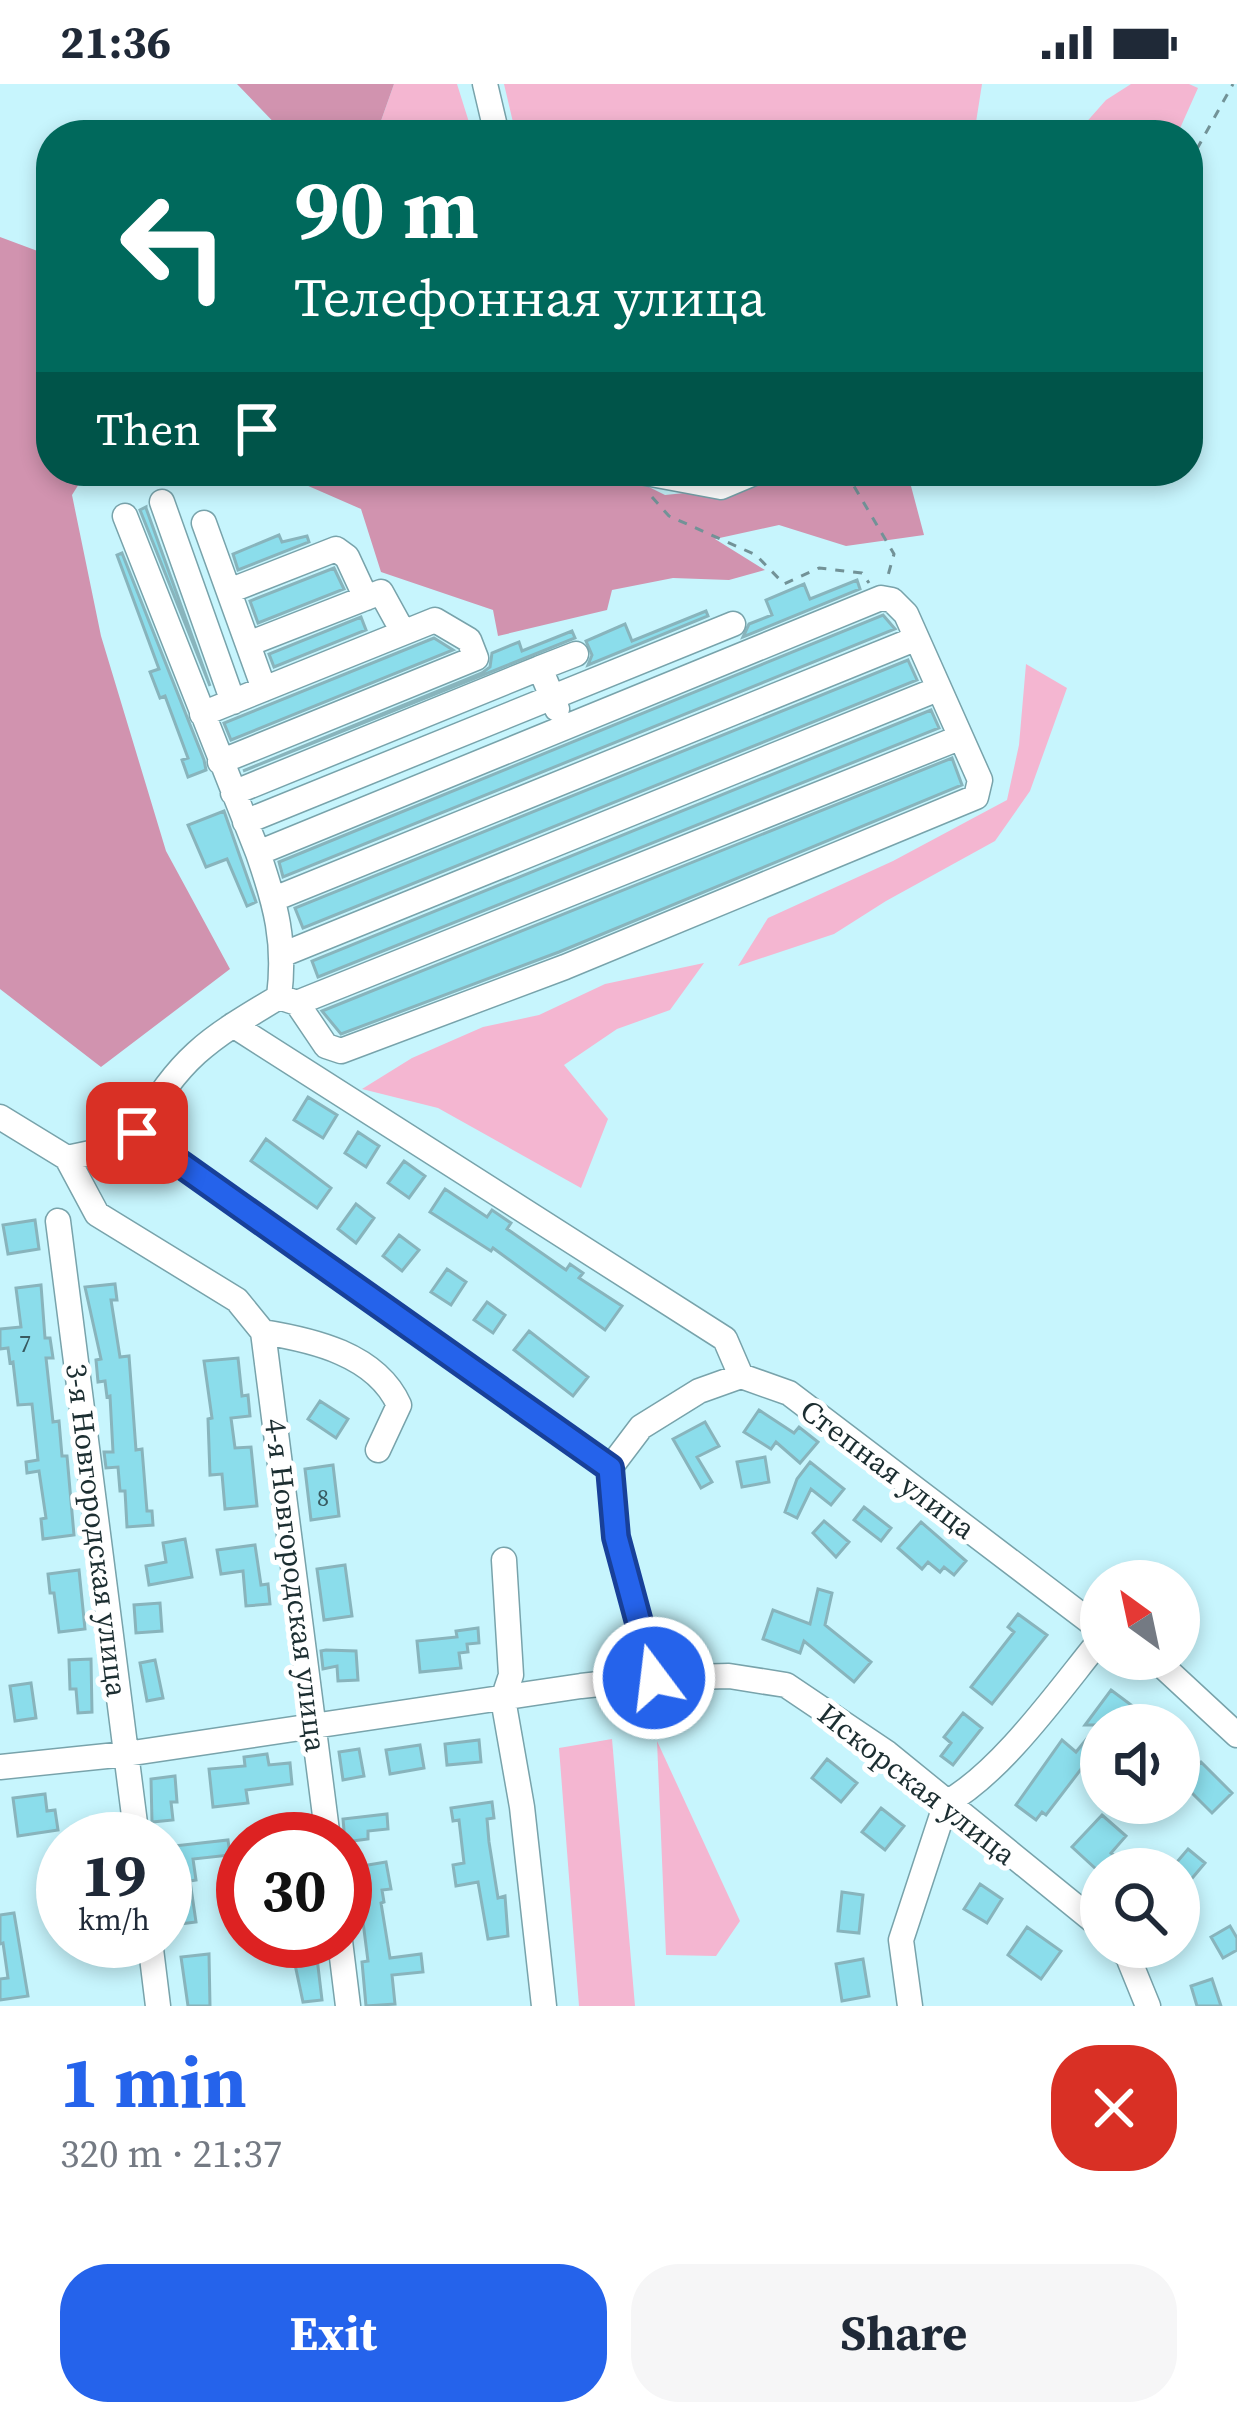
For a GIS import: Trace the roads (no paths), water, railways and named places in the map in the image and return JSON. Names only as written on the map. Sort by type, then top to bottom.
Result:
[{"type":"street","points":[[485,84],[493,120]]},
{"type":"street","points":[[162,502],[233,702]]},
{"type":"street","points":[[125,516],[274,899],[288,1000],[326,1046],[341,1051],[565,967],[976,796],[980,780],[906,614],[892,600],[881,598],[258,853]]},
{"type":"street","points":[[204,523],[264,689]]},
{"type":"street","points":[[229,591],[336,550],[347,557],[366,598]]},
{"type":"street","points":[[248,644],[381,592],[404,632]]},
{"type":"street","points":[[202,714],[434,620],[469,640],[476,658],[220,762]]},
{"type":"street","points":[[245,822],[733,624]]},
{"type":"street","points":[[274,899],[915,639]]},
{"type":"street","points":[[233,793],[576,654]]},
{"type":"street","points":[[541,668],[565,728]]},
{"type":"street","points":[[284,954],[938,689]]},
{"type":"street","points":[[67,1158],[100,1151],[137,1133],[164,1084],[201,1045],[232,1024],[959,738]]},
{"type":"street","points":[[232,1024],[725,1339],[741,1376],[699,1391],[641,1427],[610,1468],[616,1537],[654,1678]]},
{"type":"street","points":[[0,1117],[67,1158],[97,1214],[237,1300],[263,1332],[313,1340],[352,1356],[399,1405],[378,1450]]},
{"type":"street","points":[[137,1133],[610,1468]]},
{"type":"street","name":"3-я Новгородская улица","points":[[58,1221],[134,1812]]},
{"type":"street","name":"4-я Новгородская улица","points":[[263,1332],[325,1812]]},
{"type":"street","name":"Степная улица","points":[[741,1376],[789,1393],[1080,1618]]},
{"type":"street","points":[[504,1560],[512,1675],[503,1699],[522,1808],[544,2006]]},
{"type":"street","points":[[910,2006],[901,1940],[946,1803],[966,1792],[1022,1733],[1080,1660]]},
{"type":"street","name":"Искорская улица","points":[[0,1767],[126,1754],[315,1723],[654,1678],[728,1676],[786,1685],[887,1753],[1080,1911]]},
{"type":"street","points":[[1178,1680],[1237,1735]]},
{"type":"street","points":[[153,1968],[158,2006]]},
{"type":"street","points":[[343,1968],[347,2006]]},
{"type":"street","points":[[1132,1968],[1148,2006]]}]
